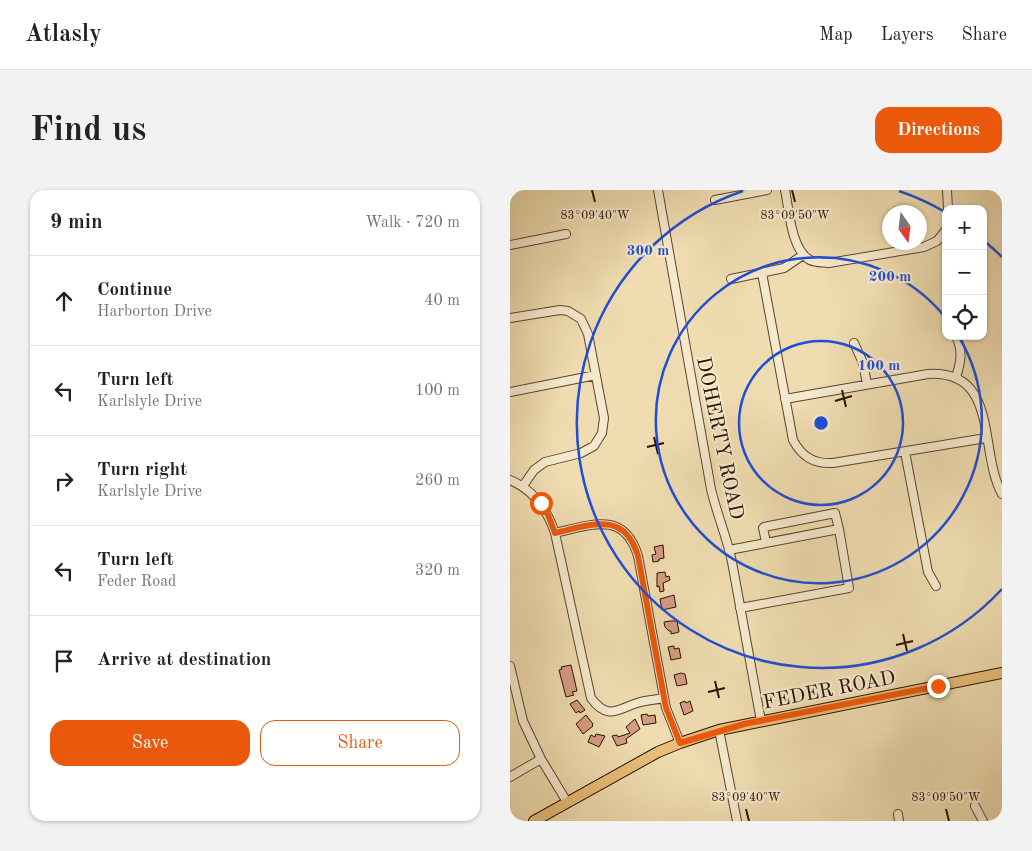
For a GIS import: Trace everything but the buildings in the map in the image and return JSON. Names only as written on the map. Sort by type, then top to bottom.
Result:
[{"type":"main road","name":"FEDER ROAD","points":[[534,821],[625,769],[680,743],[719,730],[761,720],[1002,673]]},
{"type":"street","name":"DOHERTY ROAD","points":[[658,190],[711,490],[718,520],[727,538],[761,720]]},
{"type":"street","points":[[715,200],[767,190]]},
{"type":"street","points":[[785,190],[794,238],[798,248],[803,255],[815,262],[829,263],[924,247],[937,241],[942,235]]},
{"type":"street","points":[[947,190],[948,205]]},
{"type":"street","points":[[510,245],[566,234]]},
{"type":"street","points":[[731,279],[784,268],[803,255]]},
{"type":"street","points":[[762,273],[793,440],[799,450],[808,458],[820,463],[833,463],[986,438]]},
{"type":"street","points":[[510,318],[552,310],[568,311],[581,319],[587,329],[604,418],[604,426],[599,440],[588,450],[545,462],[534,470],[524,486]]},
{"type":"street","points":[[956,377],[962,351],[958,340]]},
{"type":"street","points":[[854,342],[863,363],[867,384]]},
{"type":"street","points":[[785,399],[928,374],[948,374],[956,377],[969,385],[977,396],[993,476],[1002,494]]},
{"type":"street","points":[[510,392],[596,375]]},
{"type":"street","points":[[905,452],[928,572],[936,586]]},
{"type":"street","points":[[510,480],[524,486],[541,503],[555,533],[591,698],[604,710],[616,711],[638,703],[664,698]]},
{"type":"street","points":[[740,608],[849,588],[835,514],[763,527],[766,542]]},
{"type":"street","points":[[555,533],[602,523],[618,526],[631,538],[638,556],[664,698],[669,717],[680,743]]},
{"type":"street","points":[[729,550],[839,528]]},
{"type":"street","points":[[510,666],[523,721],[541,759],[567,802]]},
{"type":"street","points":[[719,730],[737,821]]},
{"type":"street","points":[[510,777],[541,759]]},
{"type":"street","points":[[975,806],[983,821]]},
{"type":"route","points":[[541,503],[555,533],[602,523],[618,526],[631,538],[638,556],[666,708],[680,743],[744,724],[938,686]]}]
